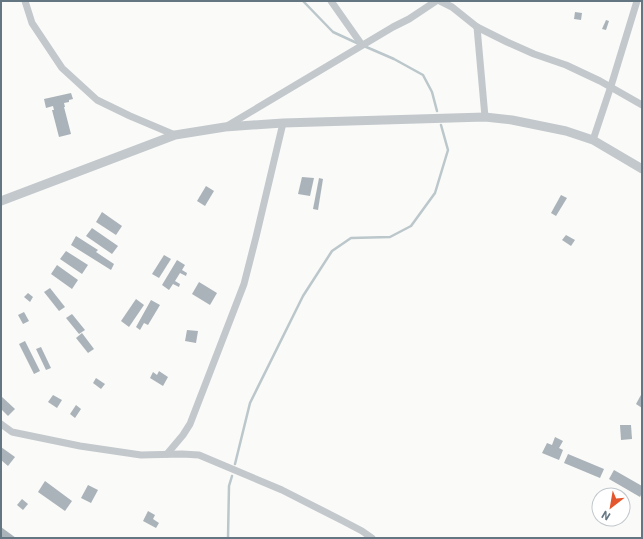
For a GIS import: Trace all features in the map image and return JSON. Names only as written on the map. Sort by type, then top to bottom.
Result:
[{"type":"street","points":[[25,1],[32,23],[62,68],[97,100],[175,135]]},
{"type":"street","points":[[225,127],[362,45],[409,19],[436,1]]},
{"type":"street","points":[[440,1],[453,4],[477,27],[534,54],[566,65],[611,86],[623,95],[642,105]]},
{"type":"street","points":[[593,140],[637,1]]},
{"type":"street","points":[[333,2],[362,45]]},
{"type":"street","points":[[477,27],[485,117]]},
{"type":"street","points":[[1,201],[175,135],[225,127],[283,123],[485,117],[512,120],[566,131],[593,140],[642,168]]},
{"type":"street","points":[[167,454],[190,424],[244,284],[283,123]]},
{"type":"street","points":[[1,424],[12,432],[80,446],[141,455],[199,455],[282,490],[362,531],[372,538]]},
{"type":"building","points":[[575,12],[582,13],[581,20],[574,19]]},
{"type":"building","points":[[606,20],[609,21],[606,30],[602,29]]},
{"type":"building","points":[[71,93],[73,99],[64,103],[64,107],[71,134],[59,137],[52,110],[54,110],[53,106],[46,108],[44,99]]},
{"type":"building","points":[[302,177],[314,178],[310,196],[298,194]]},
{"type":"building","points":[[319,178],[323,179],[318,210],[313,209]]},
{"type":"building","points":[[206,186],[214,191],[205,206],[197,201]]},
{"type":"building","points":[[561,195],[567,198],[556,216],[551,213]]},
{"type":"building","points":[[102,212],[122,226],[116,235],[96,222]]},
{"type":"building","points":[[92,228],[118,246],[112,254],[86,236]]},
{"type":"building","points":[[566,235],[575,240],[571,246],[562,240]]},
{"type":"building","points":[[76,236],[98,250],[96,252],[114,264],[111,270],[71,245]]},
{"type":"building","points":[[66,251],[88,265],[82,274],[60,259]]},
{"type":"building","points":[[164,255],[171,259],[159,278],[152,274]]},
{"type":"building","points":[[177,260],[185,265],[182,270],[187,273],[186,276],[180,273],[175,281],[180,284],[179,287],[173,284],[169,290],[162,285]]},
{"type":"building","points":[[57,265],[78,280],[72,289],[51,274]]},
{"type":"building","points":[[199,282],[217,293],[210,305],[192,294]]},
{"type":"building","points":[[50,288],[65,307],[59,311],[44,292]]},
{"type":"building","points":[[28,293],[33,297],[30,302],[24,297]]},
{"type":"building","points":[[136,299],[144,305],[129,327],[121,321]]},
{"type":"building","points":[[151,300],[160,305],[148,325],[144,323],[140,330],[136,327]]},
{"type":"building","points":[[24,312],[29,321],[23,324],[18,315]]},
{"type":"building","points":[[72,314],[85,330],[79,334],[66,318]]},
{"type":"building","points":[[187,330],[198,331],[196,343],[185,341]]},
{"type":"building","points":[[82,333],[94,349],[88,353],[76,338]]},
{"type":"building","points":[[25,341],[40,371],[34,374],[19,344]]},
{"type":"building","points":[[41,347],[51,368],[46,370],[36,349]]},
{"type":"building","points":[[159,371],[168,377],[163,386],[150,378],[153,372],[157,375]]},
{"type":"building","points":[[96,378],[105,384],[101,389],[93,383]]},
{"type":"building","points":[[642,393],[642,408],[636,404]]},
{"type":"building","points":[[53,395],[62,400],[57,408],[48,402]]},
{"type":"building","points":[[1,396],[15,409],[8,416],[1,409]]},
{"type":"building","points":[[76,405],[81,409],[75,418],[70,414]]},
{"type":"building","points":[[620,425],[631,425],[632,439],[621,440]]},
{"type":"building","points":[[555,437],[563,441],[559,448],[563,450],[559,460],[542,453],[547,443],[552,445]]},
{"type":"building","points":[[1,447],[15,457],[8,466],[1,460]]},
{"type":"building","points":[[568,454],[604,469],[600,478],[564,463]]},
{"type":"building","points":[[614,470],[642,486],[642,493],[640,497],[631,492],[631,487],[623,487],[609,479]]},
{"type":"building","points":[[45,481],[72,501],[65,511],[38,492]]},
{"type":"building","points":[[88,485],[98,490],[91,503],[81,498]]},
{"type":"building","points":[[22,499],[28,504],[23,510],[17,505]]},
{"type":"building","points":[[148,511],[155,515],[153,519],[159,523],[156,528],[143,521]]},
{"type":"building","points":[[1,527],[16,538],[1,538]]},
{"type":"waterway","points":[[303,1],[333,32],[359,44]]},
{"type":"waterway","points":[[364,46],[394,59],[423,75],[432,92],[437,111]]},
{"type":"waterway","points":[[235,464],[250,403],[303,296],[332,251],[351,238],[390,237],[411,226],[435,193],[448,150],[441,125]]},
{"type":"waterway","points":[[228,538],[229,486],[232,476]]}]
